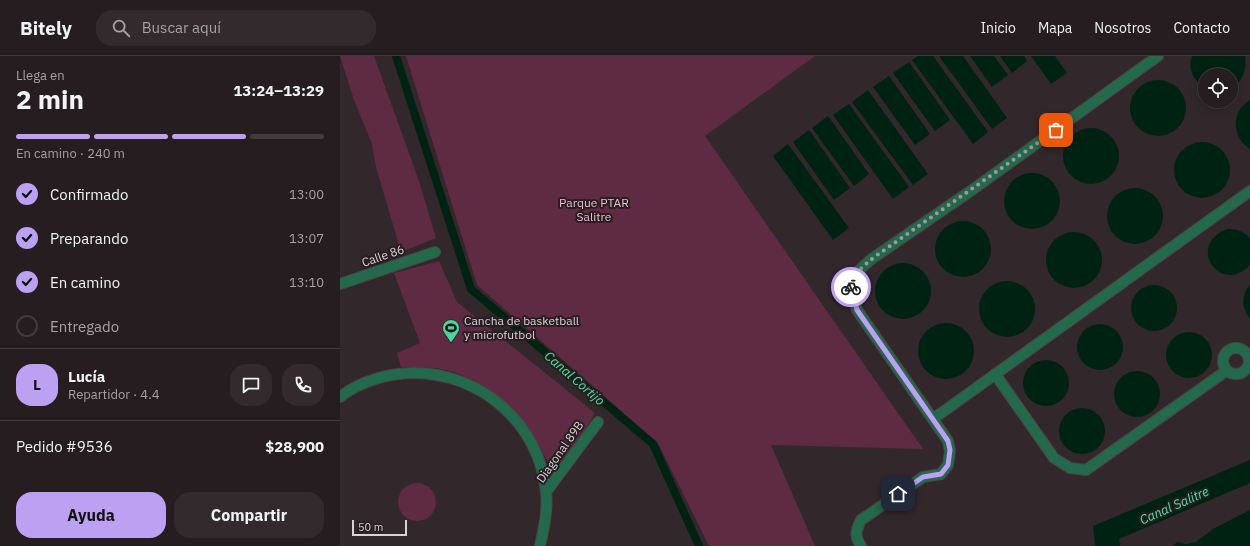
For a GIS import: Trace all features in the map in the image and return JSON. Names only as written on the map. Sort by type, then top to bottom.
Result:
[{"type":"street","points":[[861,546],[857,540],[856,529],[861,520],[923,477],[941,474],[948,465],[950,450],[948,441],[934,419],[857,310],[850,289],[852,280],[858,270],[1158,56]]},
{"type":"street","points":[[934,419],[1250,191]]},
{"type":"street","name":"Calle 86","points":[[340,284],[435,252]]},
{"type":"street","points":[[1234,348],[1239,348],[1249,353],[1249,363],[1244,372],[1235,375],[1226,371],[1222,362],[1226,352],[1234,348]]},
{"type":"street","points":[[995,374],[1054,458],[1070,468],[1086,470],[1226,371]]},
{"type":"street","points":[[340,397],[373,379],[401,373],[431,373],[460,380],[486,393],[506,409],[523,429],[535,448],[542,470],[546,492]]},
{"type":"street","name":"Diagonal 89B","points":[[540,546],[546,520],[546,492],[598,422]]},
{"type":"green space","points":[[340,56],[374,56],[419,181],[436,238],[401,252],[376,167],[372,144],[354,100]]},
{"type":"green space","name":"Parque PTAR Salitre","points":[[406,56],[815,56],[705,136],[923,449],[771,445],[815,546],[709,546],[658,443],[477,285]]},
{"type":"green space","points":[[439,261],[457,302],[595,413],[574,448],[559,466],[553,466],[548,462],[526,425],[508,405],[486,388],[473,380],[447,370],[401,367],[397,353],[420,343],[394,273]]},
{"type":"green space","points":[[413,483],[421,483],[431,488],[435,495],[435,509],[431,516],[421,521],[413,521],[403,516],[401,513],[398,506],[398,498],[403,488],[406,486]]},
{"type":"water","points":[[918,56],[933,56],[988,132],[973,144],[912,60]]},
{"type":"water","points":[[939,56],[963,56],[1007,118],[992,129]]},
{"type":"water","points":[[970,56],[994,56],[1008,75],[992,87]]},
{"type":"water","points":[[1000,56],[1024,56],[1027,61],[1012,73]]},
{"type":"water","points":[[1031,56],[1055,56],[1067,73],[1051,84]]},
{"type":"water","points":[[1192,56],[1245,56],[1245,70],[1238,83],[1238,68],[1198,68],[1198,82],[1192,74],[1190,66]]},
{"type":"water","points":[[909,62],[950,120],[935,131],[893,73]]},
{"type":"water","points":[[889,76],[930,134],[915,145],[873,87]]},
{"type":"water","points":[[1158,80],[1169,82],[1178,88],[1184,97],[1186,108],[1184,119],[1178,128],[1169,134],[1158,136],[1147,134],[1138,128],[1132,119],[1130,108],[1132,97],[1138,88],[1147,82]]},
{"type":"water","points":[[868,90],[928,174],[913,185],[852,102]]},
{"type":"water","points":[[1250,100],[1250,149],[1239,138],[1236,124],[1239,111]]},
{"type":"water","points":[[849,104],[909,187],[893,199],[833,115]]},
{"type":"water","points":[[828,116],[869,174],[854,186],[812,128]]},
{"type":"water","points":[[1091,128],[1102,130],[1111,136],[1117,145],[1119,156],[1117,167],[1111,176],[1102,182],[1091,184],[1080,182],[1071,176],[1065,167],[1063,156],[1065,145],[1071,136],[1080,130]]},
{"type":"water","points":[[809,130],[850,188],[834,200],[793,142]]},
{"type":"water","points":[[1202,142],[1213,144],[1222,150],[1228,159],[1230,170],[1228,181],[1222,190],[1213,196],[1202,198],[1191,196],[1182,190],[1176,181],[1174,170],[1176,159],[1182,150],[1191,144]]},
{"type":"water","points":[[788,144],[849,228],[833,240],[773,156]]},
{"type":"water","points":[[1032,173],[1043,175],[1052,181],[1058,190],[1060,201],[1058,212],[1052,221],[1043,227],[1032,229],[1021,227],[1012,221],[1006,212],[1004,201],[1006,190],[1012,181],[1021,175]]},
{"type":"water","points":[[1135,188],[1146,190],[1155,196],[1161,205],[1163,216],[1161,227],[1155,236],[1146,242],[1135,244],[1124,242],[1115,236],[1109,227],[1107,216],[1109,205],[1115,196],[1124,190]]},
{"type":"water","points":[[963,221],[974,223],[983,229],[989,238],[991,249],[989,260],[983,269],[974,275],[963,277],[952,275],[943,269],[937,260],[935,249],[937,238],[943,229],[952,223]]},
{"type":"water","points":[[1227,229],[1240,231],[1250,238],[1250,265],[1239,273],[1228,275],[1219,272],[1212,265],[1208,256],[1209,246],[1215,237]]},
{"type":"water","points":[[1074,232],[1085,234],[1094,240],[1100,249],[1102,260],[1100,271],[1094,280],[1085,286],[1074,288],[1063,286],[1054,280],[1048,271],[1046,260],[1048,249],[1054,240],[1063,234]]},
{"type":"water","points":[[903,263],[914,265],[923,271],[929,280],[931,291],[929,302],[923,311],[914,317],[903,319],[892,317],[883,311],[877,302],[875,291],[877,280],[883,271],[892,265]]},
{"type":"water","points":[[1007,281],[1018,283],[1027,289],[1033,298],[1035,309],[1033,320],[1027,329],[1018,335],[1007,337],[996,335],[987,329],[981,320],[979,309],[981,298],[987,289],[996,283]]},
{"type":"water","points":[[1159,285],[1163,286],[1173,295],[1176,299],[1176,317],[1167,327],[1159,331],[1149,331],[1141,327],[1132,317],[1131,303],[1135,295],[1145,286]]},
{"type":"water","points":[[1250,285],[1250,318],[1245,310],[1243,302],[1245,293]]},
{"type":"water","points":[[946,323],[957,325],[966,331],[972,340],[974,351],[972,362],[966,371],[957,377],[946,379],[935,377],[926,371],[920,362],[918,351],[920,340],[926,331],[935,325]]},
{"type":"water","points":[[1105,324],[1109,325],[1119,334],[1122,338],[1122,356],[1113,366],[1105,370],[1095,370],[1087,366],[1078,356],[1077,342],[1081,334],[1091,325]]},
{"type":"water","points":[[1194,332],[1198,333],[1208,342],[1211,346],[1211,364],[1202,374],[1194,378],[1184,378],[1176,374],[1167,364],[1166,350],[1170,342],[1180,333]]},
{"type":"water","points":[[1051,360],[1055,361],[1065,370],[1068,374],[1068,392],[1059,402],[1051,406],[1041,406],[1033,402],[1024,392],[1023,378],[1027,370],[1037,361]]},
{"type":"water","points":[[1142,371],[1146,372],[1156,381],[1159,385],[1159,403],[1150,413],[1142,417],[1132,417],[1124,413],[1115,403],[1114,389],[1118,381],[1128,372]]},
{"type":"water","points":[[1087,408],[1091,409],[1101,418],[1104,422],[1104,440],[1095,450],[1087,454],[1077,454],[1069,450],[1060,440],[1059,426],[1063,418],[1073,409]]},
{"type":"water","name":"Canal Salitre","points":[[1250,460],[1250,483],[1119,539],[1120,546],[1095,546],[1093,526]]},
{"type":"water","points":[[1250,510],[1250,546],[1173,546],[1177,542],[1186,544],[1196,542],[1213,529]]},
{"type":"waterway","name":"Canal Cortijo","points":[[396,56],[471,289],[653,444],[699,546]]},
{"type":"way so far","points":[[851,287],[852,280],[858,270],[873,258],[1056,130]]},
{"type":"place","name":"Cancha de basketball y microfutbol","points":[[451,343]]},
{"type":"route","points":[[851,287],[850,289],[857,310],[948,441],[950,450],[948,465],[944,471],[937,476],[929,475],[923,477],[898,494]]}]
